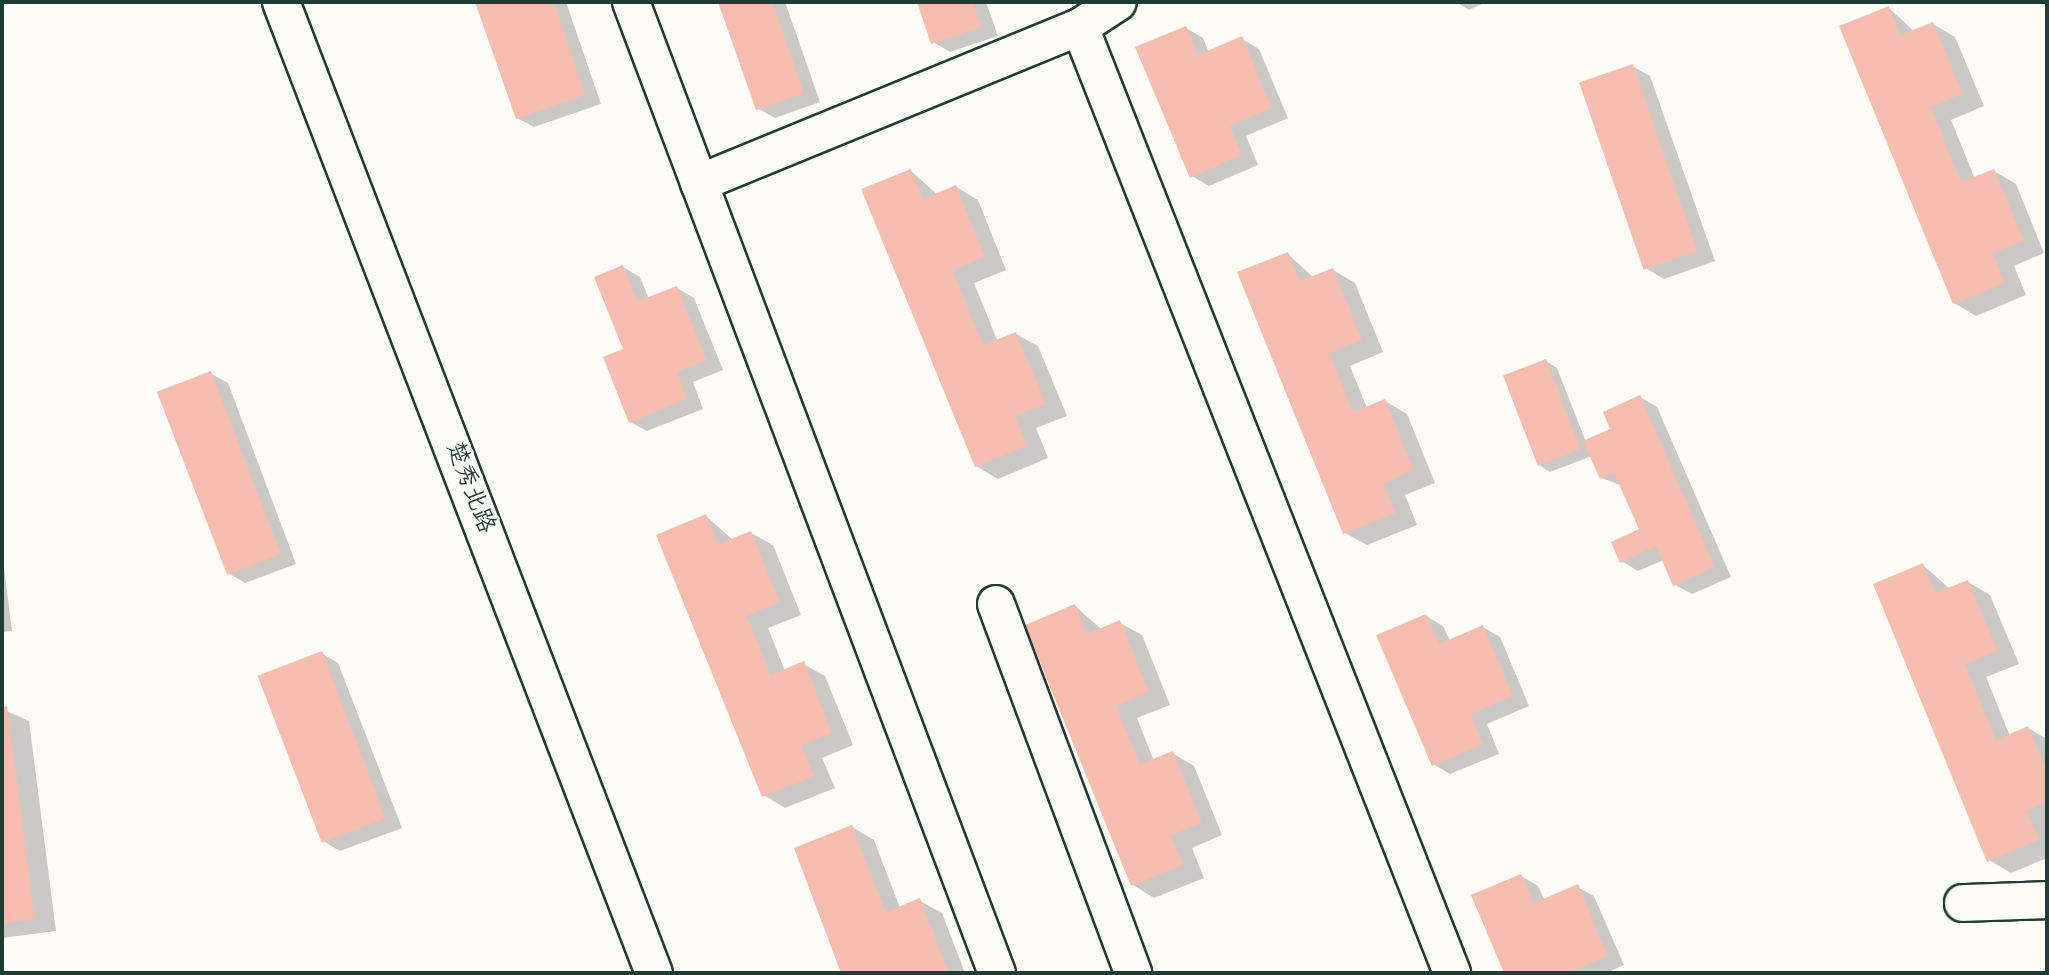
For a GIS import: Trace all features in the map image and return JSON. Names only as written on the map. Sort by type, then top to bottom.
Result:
[{"type":"street","name":"楚秀北路","points":[[281,2],[654,973]]},
{"type":"street","points":[[631,2],[997,973]]},
{"type":"street","points":[[699,183],[1080,27],[1118,2]]},
{"type":"street","points":[[1080,27],[1452,973]]},
{"type":"street","points":[[996,604],[1133,973]]},
{"type":"street","points":[[1963,903],[2047,900]]},
{"type":"building","points":[[475,2],[554,2],[585,95],[516,119]]},
{"type":"building","points":[[718,2],[773,2],[804,93],[756,110]]},
{"type":"building","points":[[917,2],[973,2],[982,27],[931,44]]},
{"type":"building","points":[[1889,6],[1901,35],[1933,22],[1963,94],[1931,107],[1961,182],[1994,169],[2024,241],[1993,253],[2005,283],[1953,304],[1839,26]]},
{"type":"building","points":[[1186,26],[1198,55],[1242,36],[1272,108],[1230,126],[1242,155],[1190,178],[1135,47]]},
{"type":"building","points":[[1633,64],[1697,251],[1644,270],[1579,83]]},
{"type":"building","points":[[911,169],[923,199],[956,185],[985,257],[953,270],[983,345],[1016,332],[1046,404],[1015,416],[1027,446],[975,467],[861,189]]},
{"type":"building","points":[[1288,252],[1300,281],[1333,268],[1362,340],[1329,353],[1353,412],[1385,399],[1414,470],[1384,483],[1396,513],[1343,534],[1237,272]]},
{"type":"building","points":[[623,265],[638,301],[677,286],[707,360],[677,372],[687,399],[629,423],[603,357],[623,349],[594,277]]},
{"type":"building","points":[[1546,359],[1581,450],[1538,466],[1503,375]]},
{"type":"building","points":[[211,371],[281,554],[227,575],[157,392]]},
{"type":"building","points":[[1640,395],[1715,567],[1673,586],[1656,546],[1620,563],[1611,542],[1639,529],[1614,473],[1600,479],[1583,441],[1610,429],[1603,412]]},
{"type":"building","points":[[706,514],[718,544],[751,531],[780,602],[747,616],[771,675],[804,661],[832,733],[802,745],[814,776],[762,797],[656,535]]},
{"type":"building","points":[[1923,563],[1935,593],[1968,580],[1998,651],[1965,664],[1996,740],[2028,726],[2047,771],[2047,802],[2027,811],[2039,840],[1987,862],[1873,584]]},
{"type":"building","points":[[1075,604],[1087,634],[1120,620],[1149,692],[1116,706],[1140,764],[1173,751],[1202,823],[1171,835],[1183,865],[1131,886],[1025,625]]},
{"type":"building","points":[[1426,614],[1439,644],[1483,625],[1513,696],[1471,714],[1483,744],[1432,766],[1376,635]]},
{"type":"building","points":[[322,651],[386,818],[322,843],[258,676]]},
{"type":"building","points":[[7,706],[35,919],[2,924],[2,707]]},
{"type":"building","points":[[852,825],[886,912],[920,898],[949,973],[841,973],[794,848]]},
{"type":"building","points":[[1521,874],[1534,903],[1578,884],[1608,956],[1568,973],[1504,973],[1471,895]]}]
